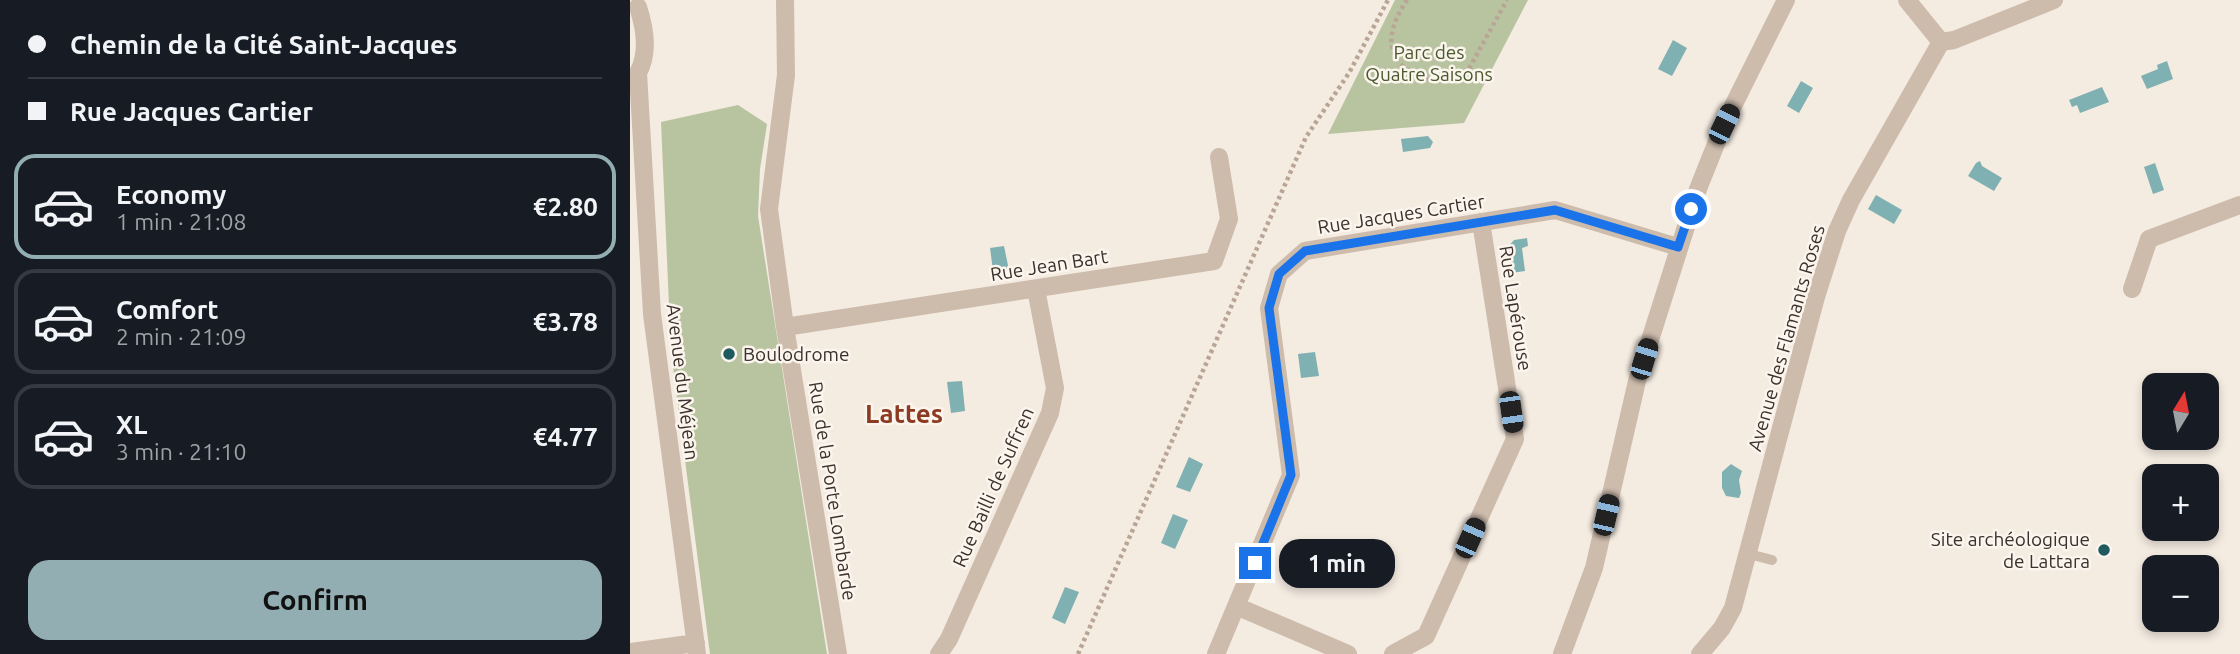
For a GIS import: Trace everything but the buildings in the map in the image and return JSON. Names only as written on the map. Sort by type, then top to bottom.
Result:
[{"type":"street","name":"Rue de la Porte Lombarde","points":[[785,0],[786,75],[769,209],[785,327],[838,654]]},
{"type":"street","points":[[1562,654],[1594,568],[1637,381],[1678,247],[1724,124],[1786,0]]},
{"type":"street","points":[[1907,0],[1941,42],[1954,40],[2054,0]]},
{"type":"street","name":"Avenue du Méjean","points":[[636,8],[644,25],[644,62],[634,69],[652,314],[696,649]]},
{"type":"street","name":"Avenue des Flamants Roses","points":[[1700,654],[1722,628],[1733,608],[1819,285],[1837,231],[1851,200],[1941,42]]},
{"type":"street","name":"Rue Jean Bart","points":[[785,327],[1214,261],[1229,219],[1219,157]]},
{"type":"street","points":[[2132,289],[2149,239],[2240,205]]},
{"type":"street","name":"Rue Jacques Cartier","points":[[1216,654],[1291,475],[1269,308],[1279,274],[1305,251],[1555,210],[1678,247]]},
{"type":"street","name":"Rue Lapérouse","points":[[1393,654],[1426,636],[1515,439],[1481,222]]},
{"type":"street","name":"Rue Bailli de Suffren","points":[[939,654],[949,639],[1050,413],[1055,388],[1036,289]]},
{"type":"street","points":[[1236,606],[1348,654]]},
{"type":"street","points":[[630,652],[696,649]]},
{"type":"lane","points":[[1749,554],[1772,560]]},
{"type":"path","points":[[1078,654],[1306,137],[1349,73],[1388,0]]},
{"type":"path","points":[[1406,0],[1396,16],[1394,53],[1405,66],[1422,77],[1437,82],[1455,82],[1466,74],[1507,0]]},
{"type":"green space","name":"Parc des Quatre Saisons","points":[[1395,0],[1528,0],[1464,123],[1328,134]]},
{"type":"green space","points":[[738,105],[767,124],[760,169],[758,216],[827,654],[710,654],[671,351],[661,122]]},
{"type":"water","points":[[1673,40],[1687,48],[1672,76],[1658,69]]},
{"type":"water","points":[[2167,61],[2173,79],[2147,89],[2141,76],[2158,69],[2157,65]]},
{"type":"water","points":[[1801,81],[1813,88],[1799,113],[1787,106]]},
{"type":"water","points":[[2102,87],[2109,102],[2080,113],[2077,105],[2072,107],[2069,100]]},
{"type":"water","points":[[1428,136],[1433,142],[1430,148],[1403,152],[1401,139]]},
{"type":"water","points":[[1980,161],[1982,166],[2002,178],[1994,191],[1968,176]]},
{"type":"water","points":[[2155,163],[2164,190],[2153,194],[2144,167]]},
{"type":"water","points":[[1876,195],[1902,210],[1894,224],[1868,209]]},
{"type":"water","points":[[1527,238],[1528,246],[1522,248],[1525,271],[1511,273],[1507,248],[1514,240]]},
{"type":"water","points":[[1004,246],[1010,275],[994,278],[990,248]]},
{"type":"water","points":[[1315,352],[1319,376],[1301,378],[1298,354]]},
{"type":"water","points":[[962,381],[965,411],[951,413],[947,382]]},
{"type":"water","points":[[1189,457],[1203,464],[1190,492],[1176,487]]},
{"type":"water","points":[[1731,464],[1742,471],[1739,498],[1726,496],[1722,488],[1722,472]]},
{"type":"water","points":[[1173,514],[1188,520],[1175,549],[1161,543]]},
{"type":"water","points":[[1065,587],[1079,592],[1065,624],[1052,618]]},
{"type":"place","name":"Boulodrome","points":[[729,354]]},
{"type":"place","name":"Site archéologique de Lattara","points":[[2104,550]]},
{"type":"district","name":"Lattes","points":[[904,414]]},
{"type":"route","points":[[1255,563],[1291,475],[1269,308],[1279,274],[1305,251],[1555,210],[1678,247],[1691,209]]}]
